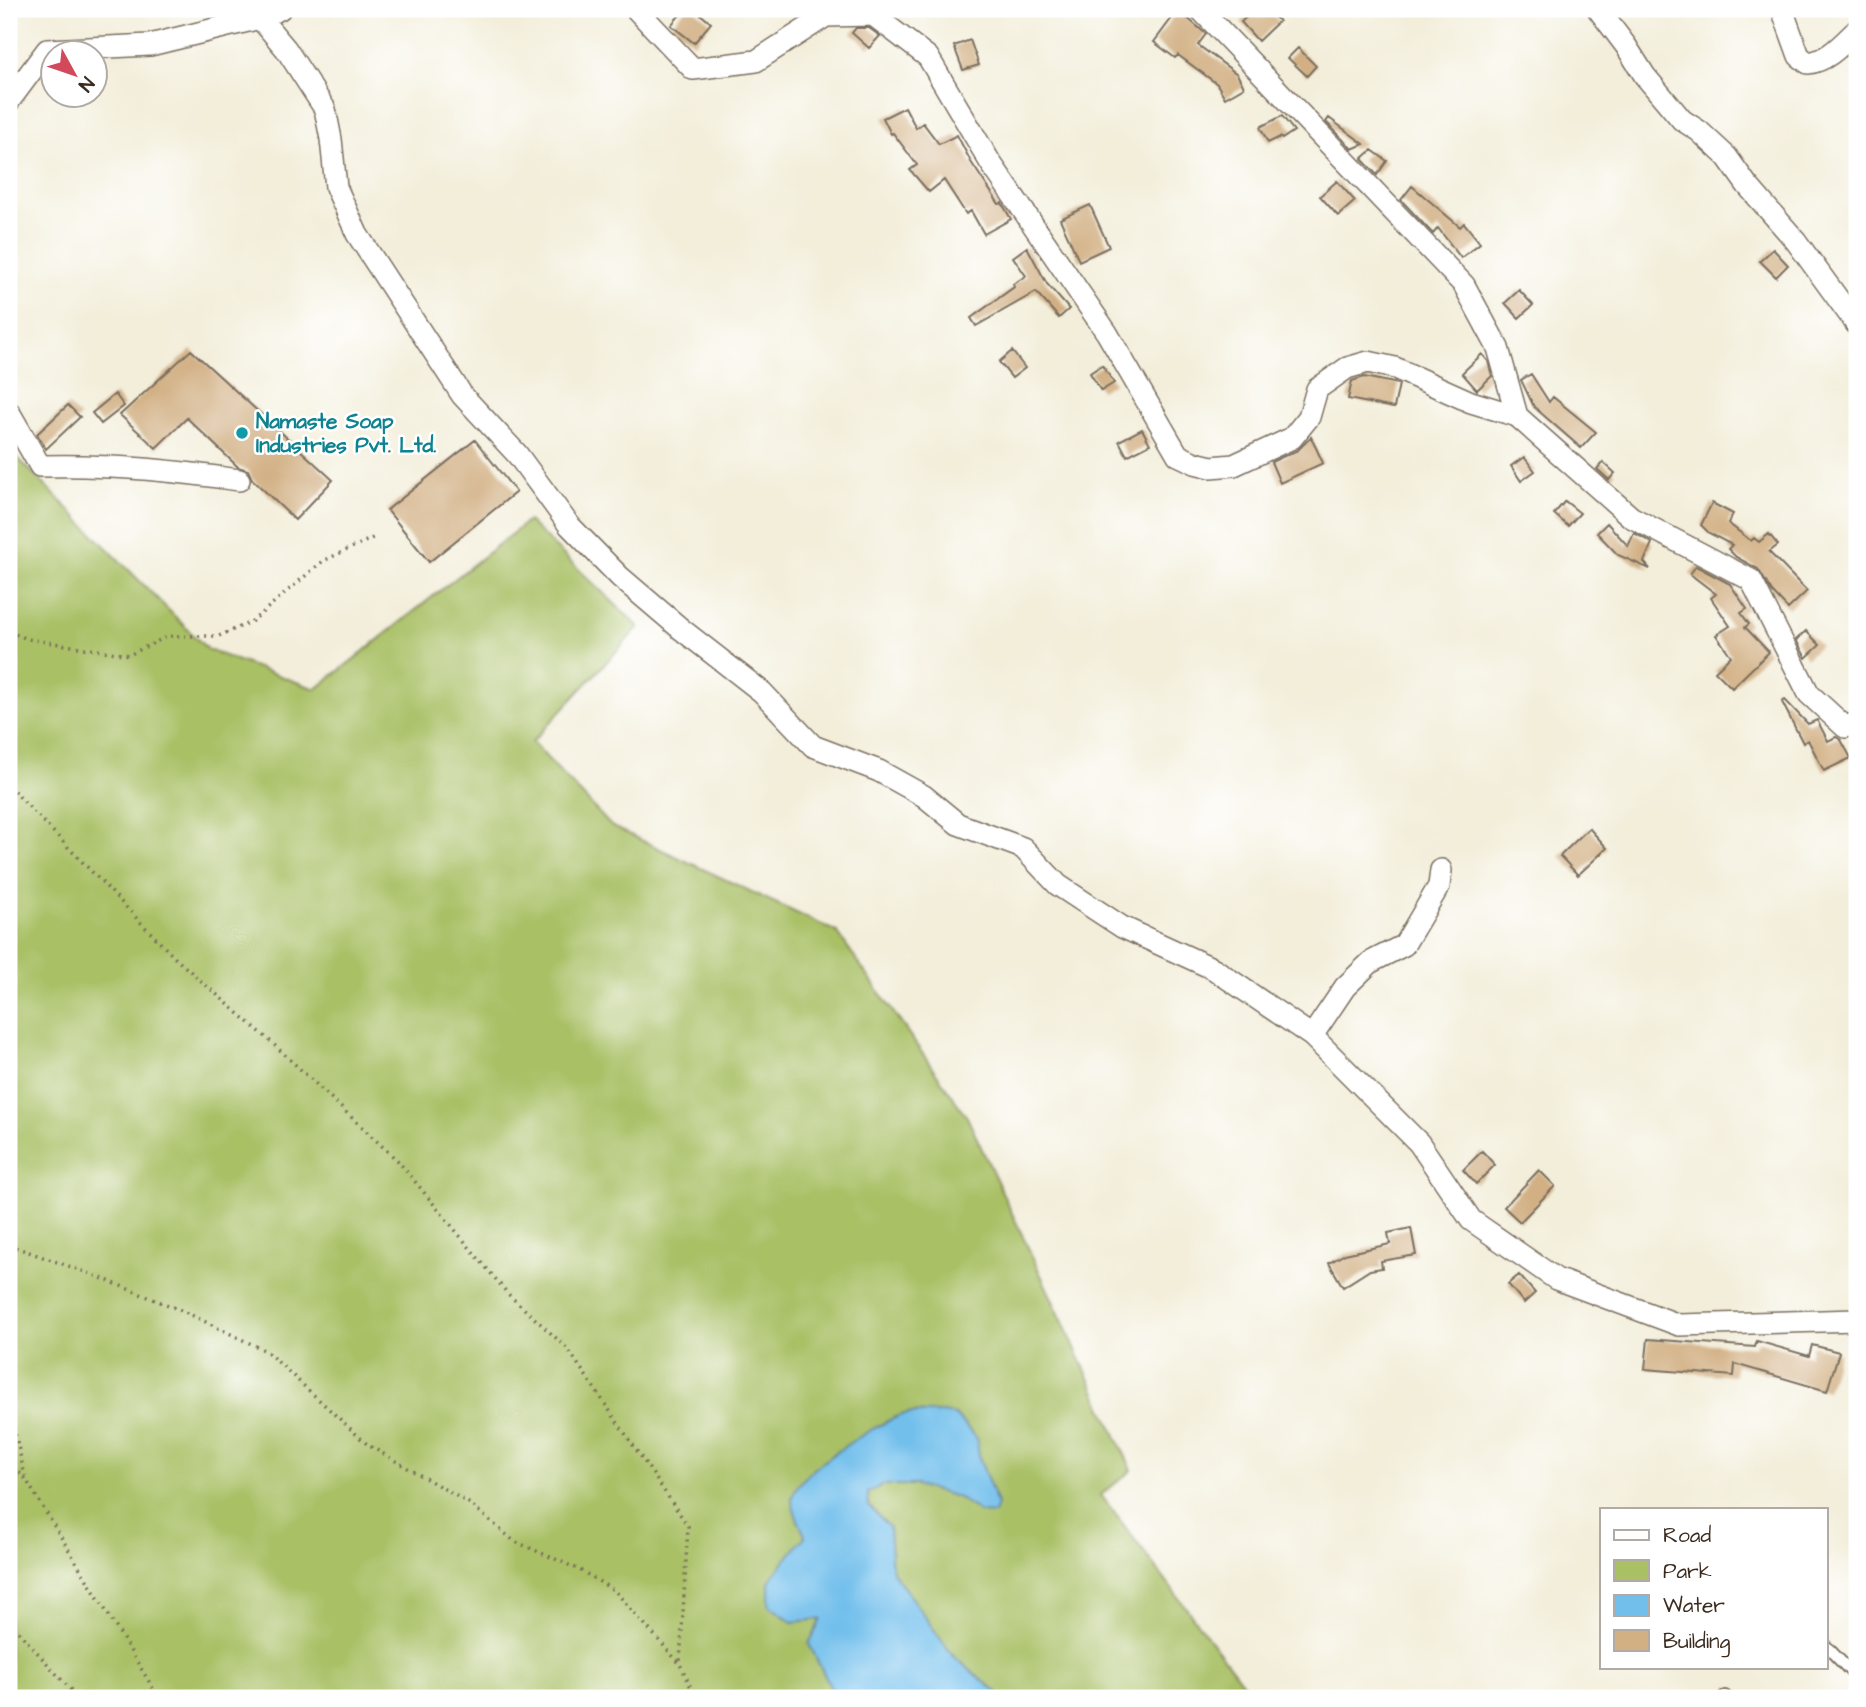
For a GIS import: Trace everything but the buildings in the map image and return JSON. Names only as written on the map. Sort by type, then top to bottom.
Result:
[{"type":"street","points":[[9,101],[47,50],[150,45],[260,18],[280,9]]},
{"type":"street","points":[[636,9],[693,69],[756,61],[826,16],[873,15],[928,57],[990,162],[1107,333],[1178,455],[1211,467],[1234,465],[1292,438],[1309,417],[1317,389],[1347,369],[1368,362],[1395,368],[1471,402],[1517,416],[1631,517],[1751,580],[1809,694],[1845,727],[1857,723]]},
{"type":"street","points":[[1200,9],[1464,285],[1498,348],[1517,416]]},
{"type":"street","points":[[1598,9],[1626,46],[1644,76],[1682,120],[1699,131],[1727,157],[1747,186],[1796,241],[1857,325]]},
{"type":"street","points":[[1782,9],[1799,57],[1808,62],[1816,62],[1826,57],[1857,30]]},
{"type":"street","points":[[260,18],[286,49],[325,109],[336,187],[357,234],[462,395],[517,454],[569,525],[620,577],[762,692],[813,746],[878,771],[924,796],[958,824],[1023,848],[1058,885],[1111,920],[1214,969],[1312,1036],[1419,1143],[1471,1220],[1556,1279],[1679,1325],[1857,1320]]},
{"type":"street","points":[[9,412],[40,466],[92,465],[171,470],[239,480]]},
{"type":"street","points":[[1312,1036],[1345,987],[1371,962],[1404,945],[1439,886],[1441,870]]},
{"type":"lane","points":[[1828,1648],[1857,1678]]},
{"type":"path","points":[[9,632],[28,639],[129,655],[168,636],[219,636],[251,622],[323,561],[375,537]]},
{"type":"path","points":[[9,786],[176,959],[268,1038],[398,1161],[508,1294],[567,1348],[688,1526],[680,1664]]},
{"type":"path","points":[[9,1245],[184,1311],[266,1351],[368,1445],[470,1504],[514,1541],[578,1569],[615,1591],[680,1664],[696,1698]]},
{"type":"path","points":[[9,1407],[25,1478]]},
{"type":"path","points":[[9,1463],[25,1478],[159,1698]]},
{"type":"path","points":[[9,1621],[78,1698]]},
{"type":"green space","points":[[9,449],[208,650],[316,689],[528,521],[639,627],[532,742],[611,826],[837,932],[967,1117],[1132,1470],[1101,1495],[1254,1698],[9,1698]]},
{"type":"water","points":[[909,1413],[955,1415],[976,1437],[980,1460],[997,1504],[994,1514],[981,1513],[957,1497],[915,1485],[882,1485],[868,1493],[869,1506],[889,1527],[892,1571],[953,1656],[998,1693],[1000,1698],[836,1698],[809,1644],[821,1619],[792,1622],[769,1605],[769,1581],[805,1536],[792,1501],[795,1490],[836,1452],[888,1421]]},
{"type":"place","name":"Namaste Soap Industries Pvt. Ltd.","points":[[242,433]]}]
